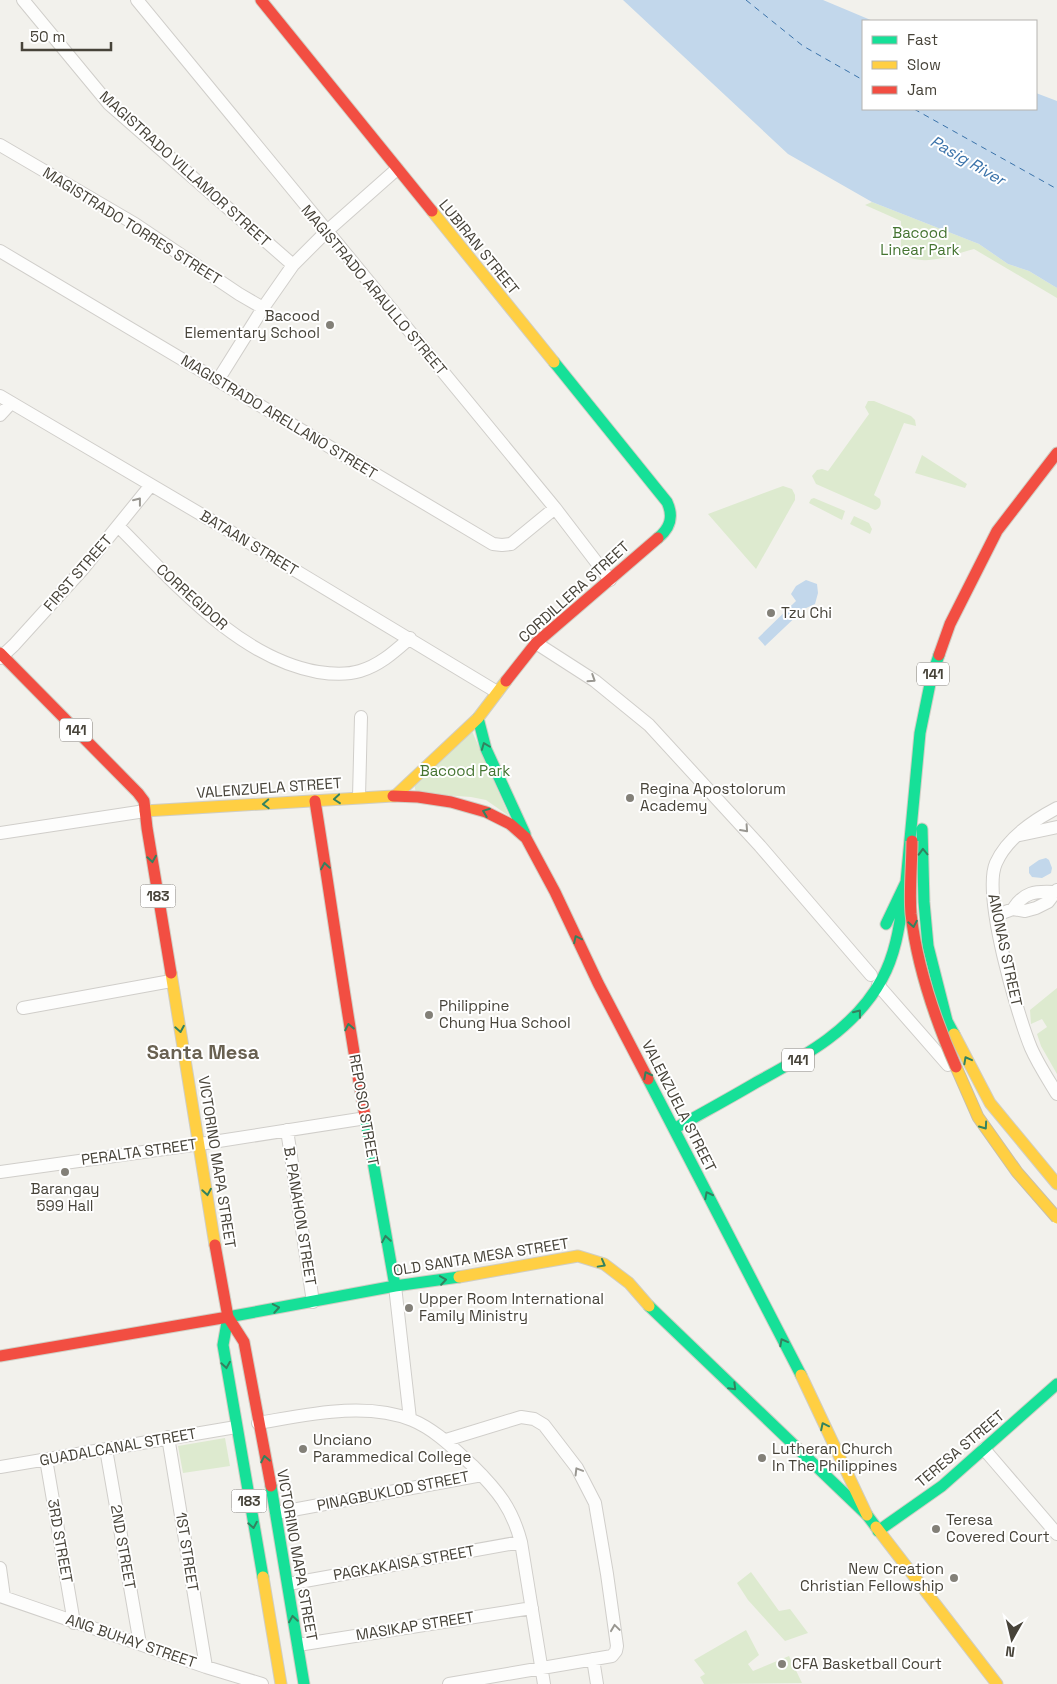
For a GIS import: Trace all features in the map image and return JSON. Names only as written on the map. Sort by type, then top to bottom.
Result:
[{"type":"main road","name":"LUBIRAN STREET","points":[[261,0],[664,498],[670,506],[672,515]]},
{"type":"main road","name":"141","points":[[672,1124],[782,1070],[828,1041],[854,1020],[875,975],[894,950],[899,932],[906,882],[920,733],[931,679],[950,624],[997,531],[1057,452]]},
{"type":"main road","name":"CORDILLERA STREET","points":[[478,718],[536,644],[667,530],[672,515]]},
{"type":"main road","name":"VICTORINO MAPA STREET","points":[[1,656],[144,801],[146,828],[228,1317],[223,1345],[281,1684]]},
{"type":"main road","points":[[395,796],[478,718],[486,749],[526,838]]},
{"type":"main road","name":"VALENZUELA STREET","points":[[145,811],[395,796],[439,800],[471,807],[501,818],[526,838],[555,892],[598,983],[806,1385],[867,1515]]},
{"type":"main road","name":"REPOSO STREET","points":[[315,801],[339,950],[346,1009],[395,1286]]},
{"type":"main road","points":[[922,828],[924,902],[928,946],[947,1021],[990,1103],[1057,1184]]},
{"type":"main road","points":[[912,841],[911,913],[922,974],[944,1039],[978,1117],[1017,1172],[1057,1218]]},
{"type":"main road","name":"141","points":[[892,884],[885,928],[906,882]]},
{"type":"main road","name":"OLD SANTA MESA STREET","points":[[0,1356],[395,1286],[469,1276],[566,1257],[578,1256],[592,1259],[604,1264],[629,1283],[655,1312],[867,1515],[997,1684]]},
{"type":"main road","name":"VICTORINO MAPA STREET","points":[[228,1317],[244,1342],[276,1513],[304,1684]]},
{"type":"main road","name":"TERESA STREET","points":[[878,1531],[942,1486],[1057,1384]]},
{"type":"main road","points":[[826,1477],[838,1475],[844,1466]]},
{"type":"street","name":"MAGISTRADO VILLAMOR STREET","points":[[24,0],[109,104],[293,265]]},
{"type":"street","name":"MAGISTRADO ARAULLO STREET","points":[[138,0],[555,508],[610,580]]},
{"type":"street","name":"MAGISTRADO TORRES STREET","points":[[0,144],[135,224],[263,308]]},
{"type":"street","points":[[218,380],[263,308],[293,265],[327,231],[396,169]]},
{"type":"street","name":"MAGISTRADO ARELLANO STREET","points":[[0,251],[493,544],[511,544],[555,508]]},
{"type":"street","name":"BATAAN STREET","points":[[0,396],[410,638],[497,692]]},
{"type":"street","points":[[0,415],[11,403]]},
{"type":"street","name":"FIRST STREET","points":[[1,656],[76,577],[151,485]]},
{"type":"street","name":"CORREGIDOR","points":[[118,526],[197,605],[220,624],[239,638],[289,664],[328,673],[358,672],[384,660],[410,638]]},
{"type":"street","points":[[536,644],[595,681],[649,724],[875,975],[1007,1132]]},
{"type":"street","points":[[359,797],[361,717]]},
{"type":"street","name":"ANONAS STREET","points":[[1057,808],[1039,817],[1017,836],[1000,855],[993,873],[992,883],[996,915],[1018,1014],[1032,1050],[1057,1094]]},
{"type":"street","points":[[0,833],[145,811]]},
{"type":"street","points":[[1017,836],[1057,827]]},
{"type":"street","points":[[996,915],[1013,909],[1025,911],[1036,908],[1048,902],[1056,891]]},
{"type":"street","points":[[23,1008],[172,981]]},
{"type":"street","name":"PERALTA STREET","points":[[0,1172],[366,1118]]},
{"type":"street","name":"B. PANAHON STREET","points":[[287,1130],[313,1302]]},
{"type":"street","name":"REPOSO STREET","points":[[395,1286],[410,1419]]},
{"type":"street","points":[[258,1423],[324,1412],[350,1410],[410,1419],[425,1426],[446,1440],[482,1475],[508,1506],[516,1522],[521,1542],[544,1684]]},
{"type":"street","points":[[446,1440],[521,1418],[534,1418],[544,1425],[577,1468],[595,1503],[608,1574],[617,1646],[616,1652],[612,1656],[449,1684]]},
{"type":"street","name":"GUADALCANAL STREET","points":[[0,1466],[236,1427]]},
{"type":"street","name":"1ST STREET","points":[[168,1437],[206,1667]]},
{"type":"street","name":"2ND STREET","points":[[106,1449],[140,1644]]},
{"type":"street","points":[[984,1449],[1057,1534]]},
{"type":"street","name":"3RD STREET","points":[[46,1459],[74,1622]]},
{"type":"street","name":"PINAGBUKLOD STREET","points":[[276,1513],[482,1475]]},
{"type":"street","name":"PAGKAKAISA STREET","points":[[288,1584],[521,1542]]},
{"type":"street","points":[[0,1568],[2,1597]]},
{"type":"street","name":"ANG BUHAY STREET","points":[[2,1597],[206,1667],[262,1684]]},
{"type":"street","name":"MASIKAP STREET","points":[[298,1645],[532,1608]]},
{"type":"street","points":[[593,1659],[597,1684]]},
{"type":"green space","name":"Bacood Linear Park","points":[[872,202],[979,244],[1008,264],[1029,271],[1057,288],[1057,298],[974,249],[936,259],[917,260],[909,257],[901,252],[901,221],[865,205]]},
{"type":"green space","points":[[868,401],[874,401],[911,416],[915,420],[916,426],[904,423],[874,495],[880,499],[881,503],[875,510],[816,484],[812,476],[817,470],[828,471],[869,414],[865,407]]},
{"type":"green space","points":[[922,455],[967,484],[965,488],[915,473]]},
{"type":"green space","points":[[783,486],[792,489],[795,500],[756,569],[708,514]]},
{"type":"green space","points":[[814,498],[845,511],[842,520],[809,503]]},
{"type":"green space","points":[[854,516],[869,523],[872,529],[870,534],[850,524]]},
{"type":"green space","name":"Bacood Park","points":[[471,729],[509,816],[486,800],[416,793],[414,784]]},
{"type":"green space","points":[[1057,988],[1057,1074],[1041,1046],[1037,1034],[1047,1027],[1042,1019],[1031,1024],[1030,1010]]},
{"type":"green space","points":[[225,1438],[230,1466],[183,1473],[178,1446]]},
{"type":"green space","points":[[751,1572],[779,1611],[790,1609],[808,1633],[785,1641],[748,1600],[737,1583]]},
{"type":"green space","points":[[746,1630],[759,1655],[748,1664],[753,1671],[789,1656],[802,1683],[704,1684],[700,1677],[705,1674],[694,1660]]},
{"type":"water","name":"Pasig River","points":[[623,0],[823,0],[871,20],[862,20],[862,110],[1037,110],[1037,93],[1057,101],[1057,288],[1029,271],[1008,264],[979,244],[872,202],[788,154]]},
{"type":"water","points":[[806,580],[817,584],[818,593],[815,604],[804,609],[765,646],[758,638],[796,601],[791,594],[796,586]]},
{"type":"water","points":[[1046,858],[1049,860],[1052,868],[1051,873],[1042,878],[1032,877],[1029,873],[1029,867],[1039,860]]},
{"type":"ferry route","points":[[746,0],[803,46],[862,79]]},
{"type":"ferry route","points":[[916,110],[1057,189]]},
{"type":"traffic: fast","points":[[554,362],[667,502],[670,522],[658,538]]},
{"type":"traffic: fast","points":[[886,924],[906,882],[920,733],[931,679],[939,655]]},
{"type":"traffic: fast","points":[[478,718],[486,749],[525,834]]},
{"type":"traffic: fast","points":[[922,829],[924,902],[928,946],[947,1021],[954,1034]]},
{"type":"traffic: fast","points":[[674,1129],[811,1051],[827,1040],[858,1013],[871,997],[890,961],[896,942],[903,902]]},
{"type":"traffic: fast","points":[[648,1079],[801,1375]]},
{"type":"traffic: fast","points":[[365,1116],[395,1286]]},
{"type":"traffic: fast","points":[[228,1317],[395,1286],[459,1277]]},
{"type":"traffic: fast","points":[[649,1306],[867,1515],[876,1527]]},
{"type":"traffic: fast","points":[[228,1317],[223,1345],[263,1577]]},
{"type":"traffic: fast","points":[[878,1531],[942,1486],[1057,1384]]},
{"type":"traffic: fast","points":[[271,1486],[304,1684]]},
{"type":"traffic: slow","points":[[432,211],[554,362]]},
{"type":"traffic: slow","points":[[395,796],[478,718],[506,681]]},
{"type":"traffic: slow","points":[[145,811],[393,796]]},
{"type":"traffic: slow","points":[[171,973],[215,1245]]},
{"type":"traffic: slow","points":[[954,1034],[990,1103],[1057,1184]]},
{"type":"traffic: slow","points":[[956,1067],[978,1117],[1017,1172],[1057,1218]]},
{"type":"traffic: slow","points":[[459,1277],[578,1256],[604,1264],[629,1283],[649,1306]]},
{"type":"traffic: slow","points":[[801,1375],[867,1515]]},
{"type":"traffic: slow","points":[[876,1527],[997,1684]]},
{"type":"traffic: slow","points":[[263,1577],[281,1684]]},
{"type":"traffic: jam","points":[[261,0],[432,211]]},
{"type":"traffic: jam","points":[[939,655],[950,624],[997,531],[1057,453]]},
{"type":"traffic: jam","points":[[506,681],[536,643],[658,538]]},
{"type":"traffic: jam","points":[[0,653],[144,801],[171,973]]},
{"type":"traffic: jam","points":[[393,796],[418,797],[451,802],[486,812],[510,824],[526,838],[648,1079]]},
{"type":"traffic: jam","points":[[315,801],[365,1116]]},
{"type":"traffic: jam","points":[[912,841],[910,905],[914,934],[922,973],[934,1011],[956,1067]]},
{"type":"traffic: jam","points":[[215,1245],[228,1317],[244,1342],[271,1486]]},
{"type":"traffic: jam","points":[[0,1356],[228,1317]]},
{"type":"place","name":"Bacood Elementary School","points":[[330,325]]},
{"type":"place","name":"Tzu Chi","points":[[771,613]]},
{"type":"place","name":"Regina Apostolorum Academy","points":[[630,798]]},
{"type":"place","name":"Philippine Chung Hua School","points":[[429,1015]]},
{"type":"place","name":"Barangay 599 Hall","points":[[65,1172]]},
{"type":"place","name":"Upper Room International Family Ministry","points":[[409,1308]]},
{"type":"place","name":"Unciano Parammedical College","points":[[303,1449]]},
{"type":"place","name":"Lutheran Church In The Philippines","points":[[762,1458]]},
{"type":"place","name":"Teresa Covered Court","points":[[936,1529]]},
{"type":"place","name":"New Creation Christian Fellowship","points":[[954,1578]]},
{"type":"place","name":"CFA Basketball Court","points":[[782,1664]]},
{"type":"district","name":"Santa Mesa","points":[[203,1052]]}]
